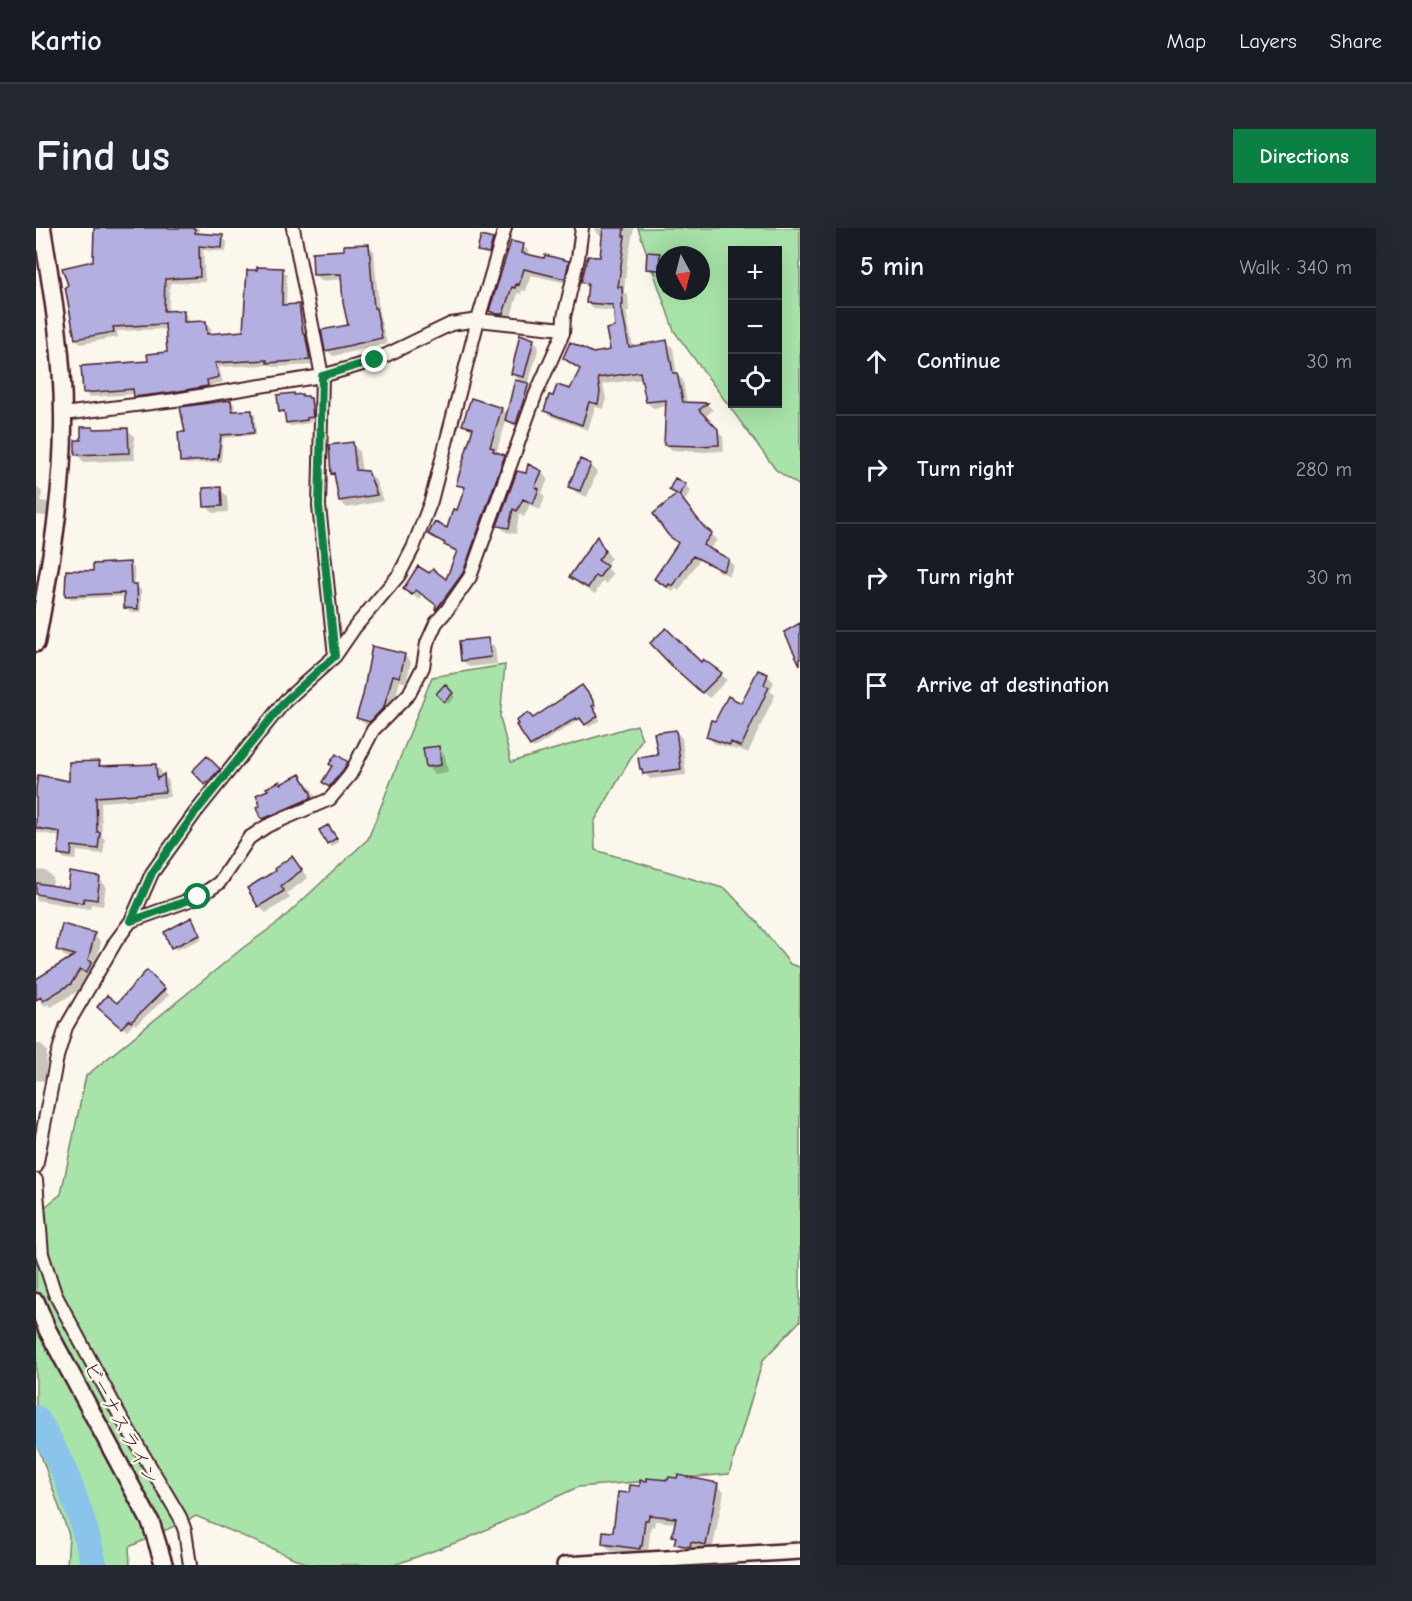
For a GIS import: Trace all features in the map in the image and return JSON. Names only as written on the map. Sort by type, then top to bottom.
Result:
[{"type":"main road","points":[[36,643],[55,523],[63,414],[60,347],[42,228]]},
{"type":"main road","name":"ビーナスライン","points":[[36,1302],[47,1329],[151,1523],[164,1565]]},
{"type":"street","points":[[293,228],[322,376],[319,506],[335,656]]},
{"type":"street","points":[[36,1167],[57,1056],[66,1027],[116,942],[131,921],[152,873],[195,813],[285,701],[335,656],[355,627],[399,575],[413,548],[431,501],[478,320],[505,228]]},
{"type":"street","points":[[131,921],[198,897],[219,883],[249,838],[267,826],[330,799],[350,775],[373,730],[409,694],[423,667],[427,643],[436,623],[470,576],[535,396],[563,333],[564,316],[578,258],[582,228]]},
{"type":"street","points":[[63,414],[175,400],[322,376],[375,360],[451,324],[478,320],[563,329]]},
{"type":"street","points":[[36,1180],[42,1254],[55,1294],[118,1412],[180,1517],[185,1531],[186,1565]]},
{"type":"street","points":[[566,1565],[800,1551]]},
{"type":"green space","points":[[638,228],[800,228],[800,486],[776,470],[731,408],[782,408],[782,246],[728,246],[728,405],[674,331],[663,300],[710,300],[710,246],[656,246],[656,280]]},
{"type":"green space","points":[[505,665],[500,717],[511,762],[637,725],[642,739],[594,822],[595,850],[726,889],[758,923],[790,964],[800,967],[800,1321],[763,1360],[729,1474],[578,1487],[466,1539],[394,1565],[310,1565],[196,1516],[129,1547],[130,1565],[67,1565],[69,1535],[36,1441],[36,1214],[61,1194],[86,1076],[244,947],[279,922],[368,839],[432,677]]},
{"type":"building","points":[[94,228],[195,228],[195,233],[223,235],[222,248],[199,246],[200,277],[165,279],[164,311],[184,310],[184,322],[206,321],[207,334],[243,331],[247,270],[257,270],[257,267],[283,268],[282,305],[299,304],[303,334],[305,333],[310,360],[215,363],[219,377],[207,380],[208,386],[174,392],[134,397],[133,389],[83,393],[81,366],[148,361],[147,354],[167,352],[165,324],[113,327],[114,332],[75,339],[65,287],[68,285],[62,268],[93,261]]},
{"type":"building","points":[[603,228],[624,228],[623,236],[625,236],[618,287],[622,287],[623,305],[621,305],[629,347],[667,340],[673,373],[677,373],[683,402],[708,403],[699,410],[718,429],[719,445],[664,445],[666,400],[646,402],[640,372],[598,378],[600,392],[598,404],[589,402],[582,425],[544,411],[549,395],[553,396],[557,385],[570,389],[580,369],[563,358],[570,342],[593,353],[610,350],[606,329],[615,327],[613,305],[586,303],[588,283],[581,282],[588,256],[600,257]]},
{"type":"building","points":[[481,236],[493,239],[489,253],[477,251]]},
{"type":"building","points":[[511,241],[524,244],[522,253],[544,258],[545,255],[569,261],[565,279],[524,269],[519,285],[512,287],[503,314],[497,314],[489,311]]},
{"type":"building","points":[[369,244],[374,308],[376,308],[382,338],[325,351],[321,330],[348,325],[343,303],[341,274],[313,275],[312,252],[344,250],[344,245]]},
{"type":"building","points":[[647,252],[656,253],[656,270],[646,269]]},
{"type":"building","points":[[520,334],[534,339],[524,377],[511,374]]},
{"type":"building","points":[[515,380],[529,383],[516,424],[505,420]]},
{"type":"building","points":[[294,393],[294,395],[302,394],[302,396],[311,398],[313,417],[286,423],[284,411],[279,412],[277,395]]},
{"type":"building","points":[[471,398],[502,408],[490,447],[494,448],[493,451],[505,455],[463,573],[436,610],[436,605],[416,590],[412,595],[403,589],[418,566],[429,573],[433,569],[446,579],[457,551],[428,534],[435,522],[447,528],[453,509],[457,510],[465,487],[456,485],[473,428],[462,425]]},
{"type":"building","points":[[231,400],[232,411],[252,410],[254,433],[221,435],[218,459],[180,462],[178,432],[185,432],[180,407]]},
{"type":"building","points":[[81,427],[128,428],[129,453],[75,455],[75,440],[81,440]]},
{"type":"building","points":[[353,442],[356,470],[368,471],[377,495],[339,501],[334,473],[331,474],[329,445]]},
{"type":"building","points":[[580,459],[591,464],[580,491],[568,487]]},
{"type":"building","points":[[528,464],[542,471],[535,487],[539,489],[533,504],[523,499],[517,511],[513,509],[509,528],[497,526],[517,471],[526,473]]},
{"type":"building","points":[[675,478],[686,484],[679,495],[704,527],[712,533],[703,545],[729,559],[723,571],[693,556],[673,586],[669,584],[667,587],[654,579],[678,543],[668,535],[653,514],[677,494],[669,490]]},
{"type":"building","points":[[221,487],[222,506],[204,507],[203,488]]},
{"type":"building","points":[[597,536],[605,551],[598,560],[607,566],[599,578],[595,576],[588,588],[569,577]]},
{"type":"building","points":[[130,562],[131,584],[137,584],[138,609],[124,608],[124,593],[65,596],[66,570],[93,571],[93,564]]},
{"type":"building","points":[[800,623],[800,665],[784,632]]},
{"type":"building","points":[[666,628],[701,662],[703,659],[722,673],[702,693],[650,643]]},
{"type":"building","points":[[488,638],[491,657],[461,661],[459,641]]},
{"type":"building","points":[[372,646],[405,654],[400,677],[393,675],[384,707],[370,722],[356,718],[363,695]]},
{"type":"building","points":[[758,670],[768,674],[764,685],[769,687],[741,747],[731,742],[730,745],[706,737],[711,720],[715,721],[728,696],[741,703]]},
{"type":"building","points":[[445,684],[453,693],[444,702],[436,694]]},
{"type":"building","points":[[582,685],[591,697],[595,705],[592,706],[598,716],[585,725],[580,718],[577,720],[576,718],[530,746],[516,725],[518,724],[516,721],[528,713],[533,718]]},
{"type":"building","points":[[676,730],[681,769],[643,774],[638,758],[658,755],[654,733]]},
{"type":"building","points":[[439,746],[441,765],[426,767],[423,748]]},
{"type":"building","points":[[336,754],[348,762],[329,787],[322,782]]},
{"type":"building","points":[[207,756],[220,769],[205,785],[192,771]]},
{"type":"building","points":[[100,761],[99,766],[156,764],[157,779],[164,774],[165,792],[96,797],[97,832],[100,832],[98,849],[72,846],[71,856],[58,854],[60,832],[36,828],[38,775],[69,781],[69,762]]},
{"type":"building","points":[[300,774],[311,793],[311,798],[263,819],[260,817],[256,807],[260,806],[256,795],[280,781],[281,784]]},
{"type":"building","points":[[328,825],[337,838],[327,844],[319,830]]},
{"type":"building","points":[[292,856],[302,870],[281,886],[284,891],[258,907],[247,888],[275,871],[274,869]]},
{"type":"building","points":[[70,872],[100,877],[97,900],[84,898],[83,903],[36,894],[36,883],[68,888]]},
{"type":"building","points":[[192,917],[200,935],[171,948],[164,932]]},
{"type":"building","points":[[62,924],[95,933],[88,960],[92,962],[86,973],[80,969],[71,984],[43,1001],[41,997],[36,1000],[36,979],[75,955],[56,950]]},
{"type":"building","points":[[147,970],[165,989],[131,1022],[129,1020],[121,1028],[97,1007],[107,995],[117,1003]]},
{"type":"building","points":[[678,1475],[718,1483],[706,1545],[691,1542],[690,1547],[674,1544],[676,1537],[672,1536],[676,1518],[649,1515],[648,1520],[645,1520],[640,1549],[602,1544],[603,1531],[613,1532],[618,1492],[629,1493],[630,1485],[640,1486],[640,1480],[647,1481],[647,1478],[668,1480],[669,1477],[677,1478]]},
{"type":"waterway","points":[[36,1419],[64,1471],[84,1527],[94,1565]]},
{"type":"route","points":[[198,897],[131,921],[152,873],[195,813],[285,701],[335,656],[319,506],[322,376],[375,360]]}]
